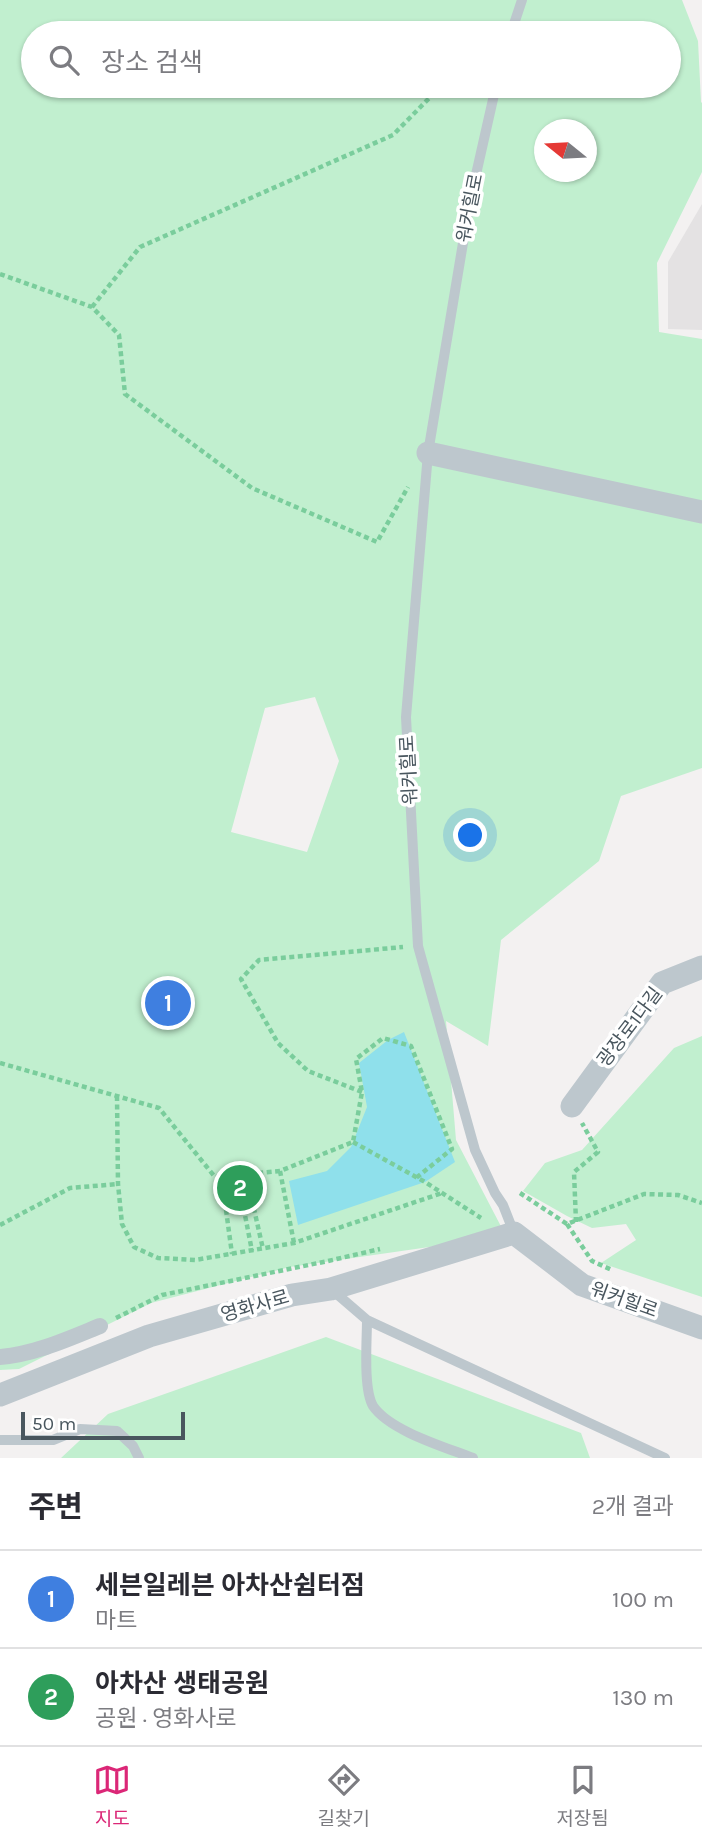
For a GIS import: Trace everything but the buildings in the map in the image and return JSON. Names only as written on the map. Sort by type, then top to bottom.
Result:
[{"type":"street","points":[[428,453],[702,512]]},
{"type":"street","name":"광장로1다길","points":[[572,1106],[662,983],[702,967]]},
{"type":"street","name":"영화사로","points":[[0,1395],[149,1336],[292,1295],[331,1289],[514,1233]]},
{"type":"street","name":"워커힐로","points":[[514,1233],[582,1285],[702,1328]]},
{"type":"street","points":[[0,1357],[43,1349],[100,1326]]},
{"type":"lane","points":[[515,21],[522,0]]},
{"type":"lane","name":"워커힐로","points":[[493,98],[470,201],[428,453],[406,717],[418,946],[475,1150],[514,1233]]},
{"type":"lane","points":[[331,1289],[367,1320],[665,1458]]},
{"type":"lane","points":[[367,1320],[367,1380],[372,1405],[390,1424],[473,1458]]},
{"type":"lane","points":[[0,1440],[53,1440],[80,1429],[117,1431],[132,1446],[139,1458]]},
{"type":"path","points":[[92,307],[140,247],[393,135],[430,98]]},
{"type":"path","points":[[0,274],[92,307],[119,335],[125,394],[252,488],[377,542],[408,486]]},
{"type":"path","points":[[362,1092],[308,1071],[278,1043],[241,979],[259,960],[418,946]]},
{"type":"path","points":[[353,1142],[362,1092],[356,1059],[383,1038],[411,1046],[452,1149],[416,1178]]},
{"type":"path","points":[[0,1063],[159,1108],[215,1177],[280,1171],[353,1142]]},
{"type":"path","points":[[117,1096],[118,1184],[122,1224],[134,1247],[158,1258],[195,1260],[295,1243],[442,1194]]},
{"type":"path","points":[[572,1106],[598,1152],[573,1172],[576,1222]]},
{"type":"path","points":[[353,1142],[425,1182],[481,1218],[471,1223]]},
{"type":"path","points":[[280,1171],[295,1243]]},
{"type":"path","points":[[247,1174],[244,1210],[252,1251]]},
{"type":"path","points":[[256,1174],[254,1209],[264,1248]]},
{"type":"path","points":[[229,1176],[226,1210],[232,1254]]},
{"type":"path","points":[[0,1225],[70,1188],[118,1184]]},
{"type":"path","points":[[520,1193],[567,1224],[592,1261],[616,1272]]},
{"type":"path","points":[[567,1224],[644,1194],[678,1195],[702,1203]]},
{"type":"path","points":[[100,1326],[162,1295],[389,1246]]},
{"type":"shaded area","points":[[702,204],[702,330],[668,329],[668,262]]},
{"type":"green space","points":[[0,0],[682,0],[698,41],[702,103],[702,172],[657,263],[659,332],[702,339],[702,768],[621,796],[599,861],[501,940],[488,1046],[446,1021],[456,1140],[506,1236],[290,1267],[151,1303],[19,1369],[0,1370]],"holes":[[[315,697],[339,761],[307,852],[231,832],[265,708]]]},
{"type":"green space","points":[[702,1036],[702,1297],[601,1263],[636,1240],[626,1224],[592,1228],[523,1191],[545,1163],[582,1150],[674,1048]]},
{"type":"green space","points":[[326,1337],[581,1433],[590,1458],[61,1458],[108,1414]]},
{"type":"water","points":[[404,1032],[455,1162],[425,1182],[298,1225],[289,1181],[327,1171],[351,1147],[367,1107],[359,1063],[388,1040]]},
{"type":"place","name":"세븐일레븐 아차산쉼터점","points":[[168,1003]]},
{"type":"place","name":"아차산 생태공원","points":[[240,1188]]}]
